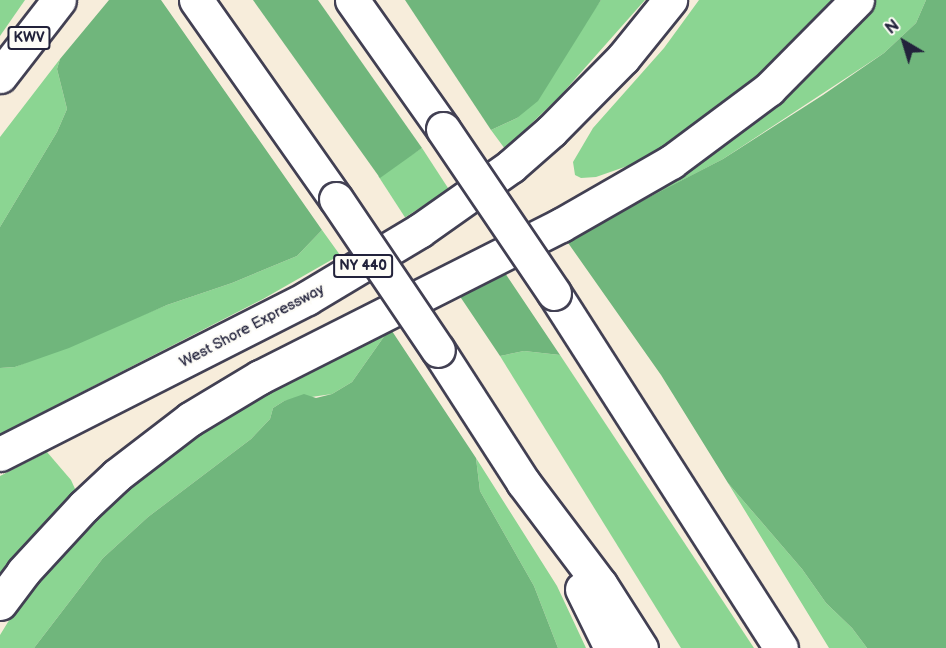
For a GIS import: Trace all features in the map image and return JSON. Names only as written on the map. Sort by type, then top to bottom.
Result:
[{"type":"highway","name":"KWV","points":[[0,76],[59,0]]},
{"type":"highway","points":[[196,0],[336,199],[524,482],[600,584],[641,648]]},
{"type":"highway","points":[[352,0],[443,129],[554,294],[781,648]]},
{"type":"highway","name":"West Shore Expressway","points":[[0,454],[298,303],[419,231],[510,166],[550,131],[623,57],[670,0]]},
{"type":"highway","points":[[0,603],[23,572],[84,506],[117,475],[190,419],[260,377],[561,225],[671,162],[769,89],[857,0]]},
{"type":"highway","points":[[524,482],[611,648]]},
{"type":"green space","points":[[0,0],[25,0],[0,36]]},
{"type":"green space","points":[[109,0],[161,0],[322,230],[297,256],[232,283],[167,305],[69,348],[15,367],[0,368],[0,227],[57,132],[67,109],[57,69],[60,59]]},
{"type":"green space","points":[[253,0],[318,0],[422,148],[380,178]]},
{"type":"green space","points":[[405,0],[601,0],[538,101],[517,118],[491,130]]},
{"type":"green space","points":[[601,0],[645,0],[560,96],[505,149],[491,130],[517,118]]},
{"type":"green space","points":[[699,0],[836,0],[793,45],[722,106],[659,150],[636,163],[596,177],[581,178],[575,175],[573,162],[593,128],[664,48]]},
{"type":"green space","points":[[876,0],[926,0],[916,23],[884,53],[723,159],[652,196],[703,161],[779,100],[833,48]]},
{"type":"green space","points":[[926,0],[946,0],[946,648],[867,648],[852,628],[826,603],[802,569],[728,483],[661,375],[566,240],[723,159],[823,95],[884,53],[916,23]]},
{"type":"green space","points":[[60,59],[57,69],[67,109],[57,132],[0,227],[0,137]]},
{"type":"green space","points":[[422,148],[449,189],[405,217],[378,176]]},
{"type":"green space","points":[[322,230],[340,255],[263,299],[0,434],[0,368],[15,367],[167,305],[232,283],[297,256]]},
{"type":"green space","points":[[503,270],[560,355],[524,351],[500,356],[457,292]]},
{"type":"green space","points":[[390,328],[352,382],[332,394],[284,401],[273,408],[270,419],[251,439],[148,517],[103,558],[34,648],[0,648],[0,635],[8,622],[46,574],[105,510],[154,467],[203,431],[267,391]]},
{"type":"green space","points":[[390,328],[476,458],[480,491],[534,586],[558,648],[34,648],[103,558],[148,517],[251,439],[270,419],[273,408],[284,401],[304,394],[316,398],[332,394],[352,382]]},
{"type":"green space","points":[[524,351],[560,355],[754,648],[681,648],[500,356]]},
{"type":"green space","points":[[47,452],[71,480],[76,491],[0,577],[0,476]]},
{"type":"green space","points":[[476,458],[557,586],[586,648],[558,648],[534,586],[480,491]]},
{"type":"green space","points":[[728,483],[802,569],[826,603],[852,628],[867,648],[829,648]]}]
